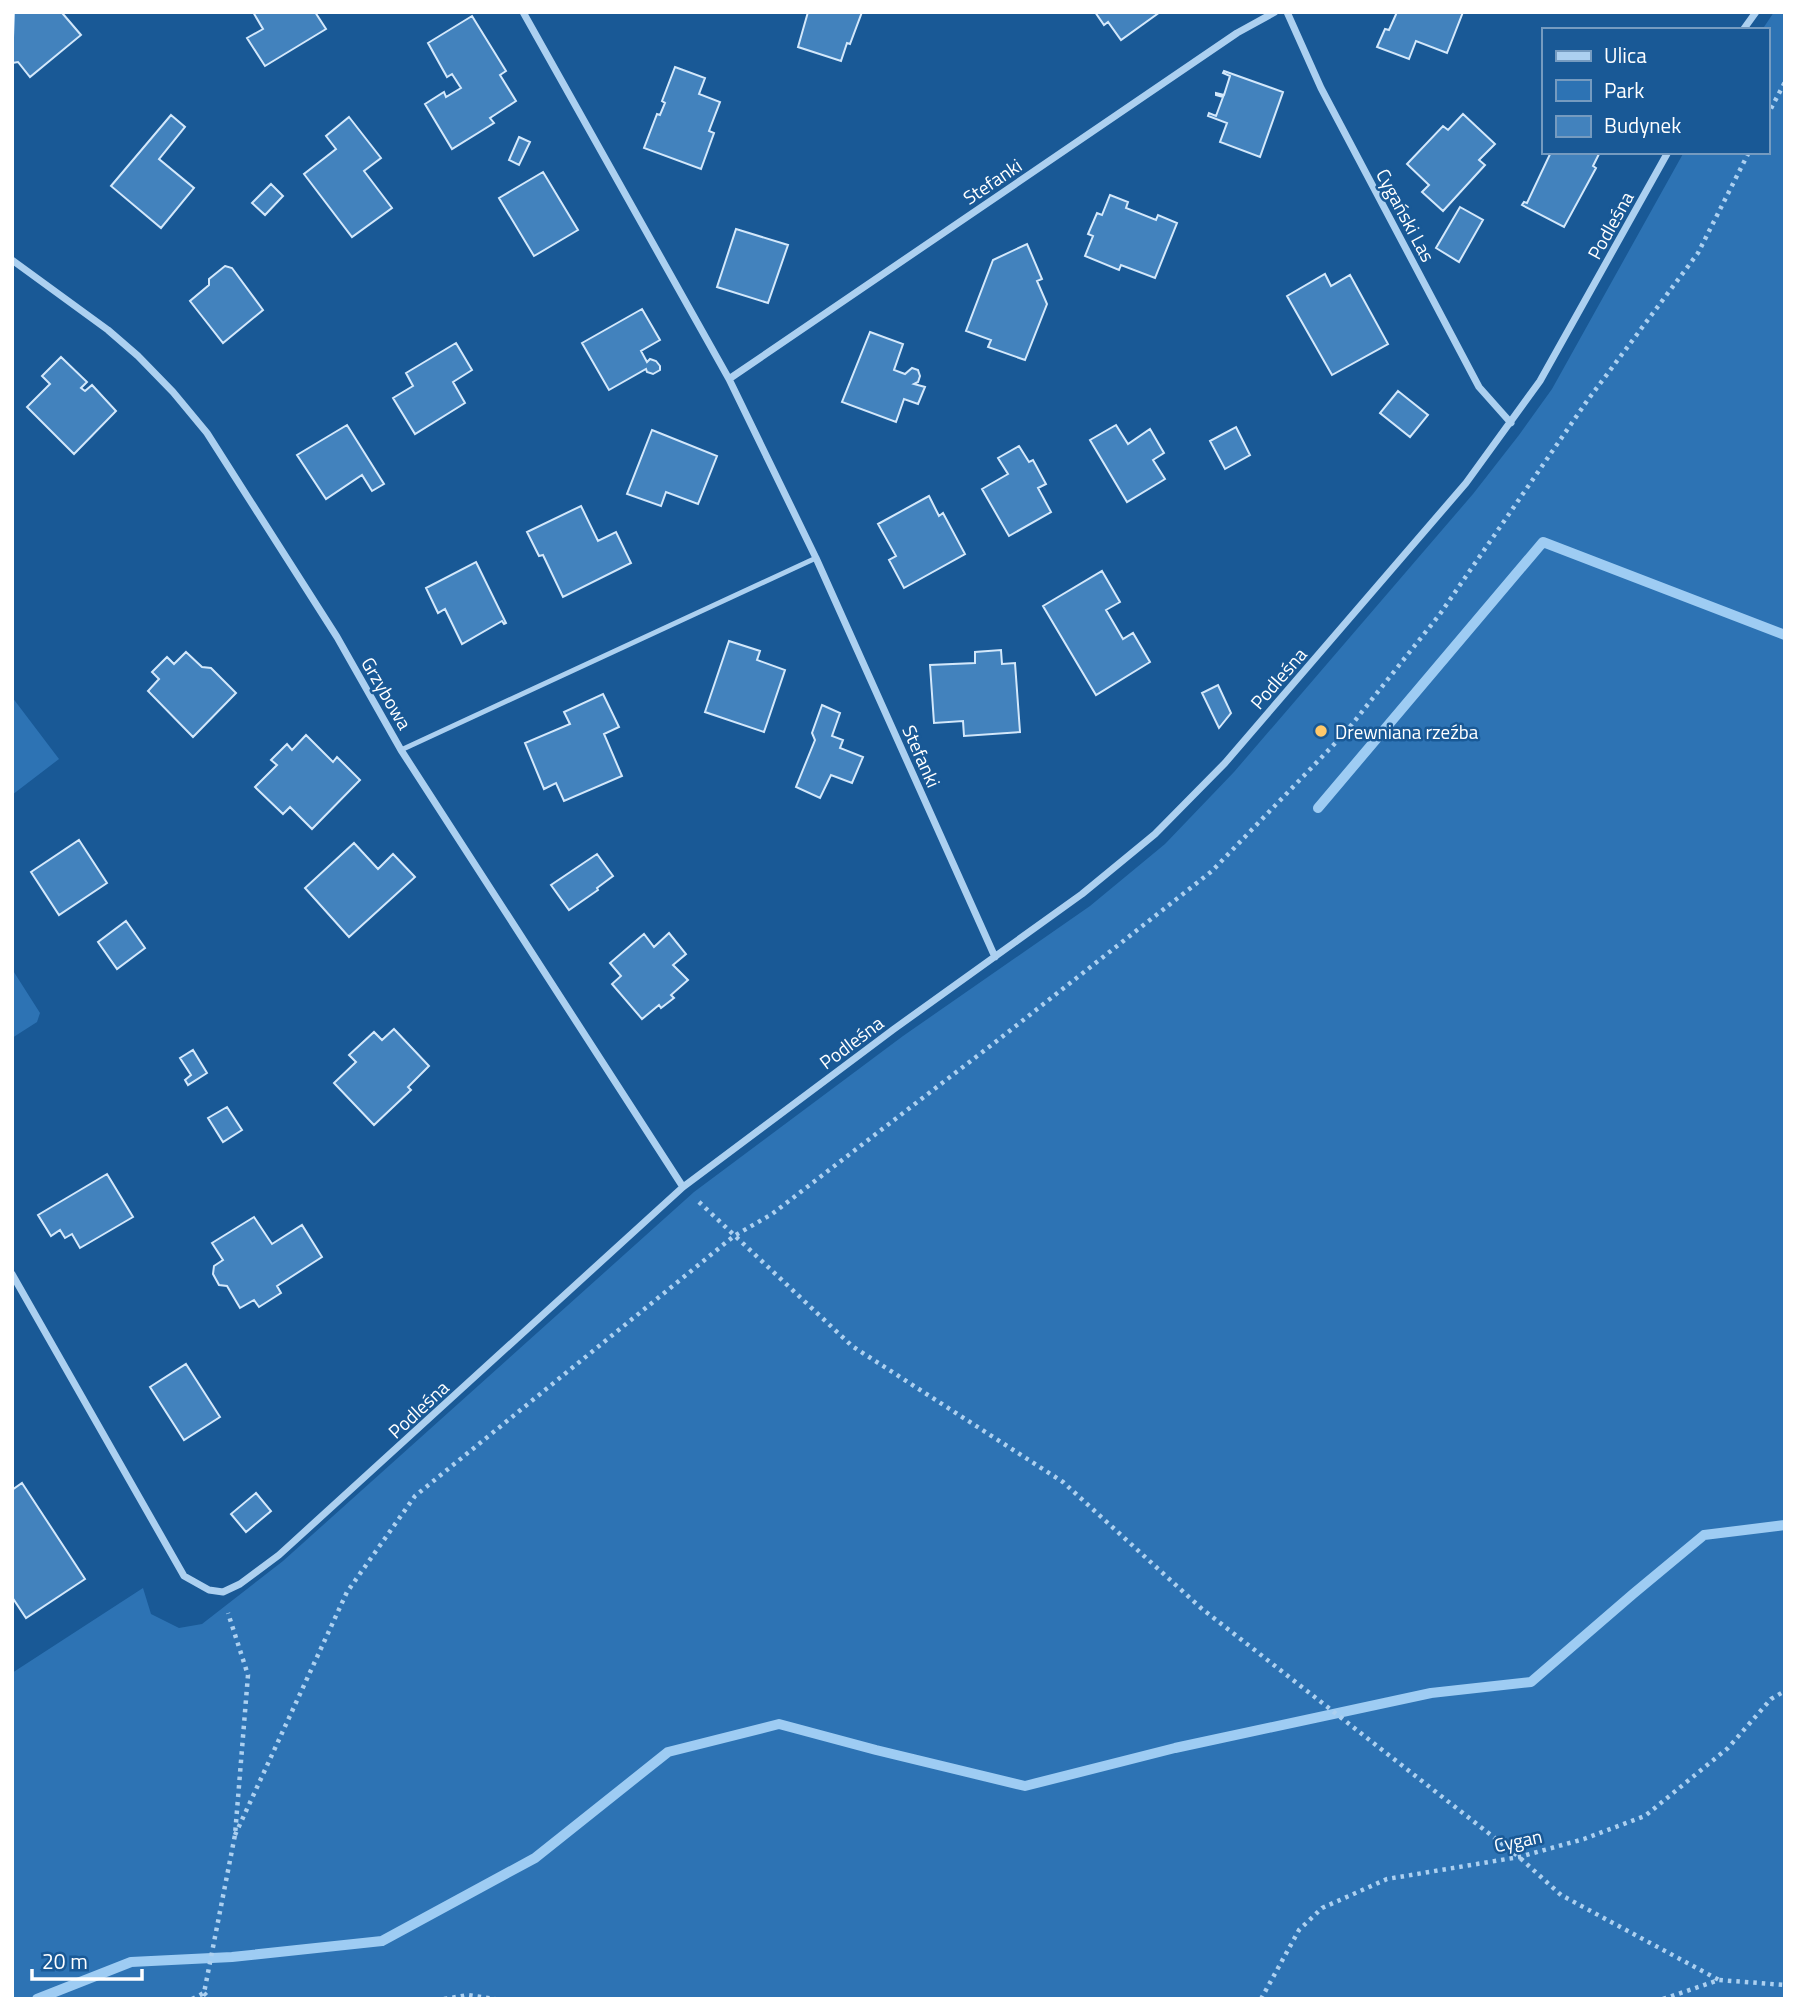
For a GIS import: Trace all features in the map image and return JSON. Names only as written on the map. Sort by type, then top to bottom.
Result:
[{"type":"street","name":"Stefanki","points":[[523,12],[729,379],[816,558],[995,957]]},
{"type":"street","name":"Stefanki","points":[[729,379],[1237,33],[1275,12]]},
{"type":"street","name":"Cygański Las","points":[[1287,12],[1321,88],[1479,387],[1511,423]]},
{"type":"street","points":[[1744,28],[1756,12]]},
{"type":"street","name":"Podleśna","points":[[223,1592],[240,1584],[279,1555],[683,1187],[894,1029],[1082,894],[1155,834],[1225,763],[1466,483],[1540,381],[1667,154]]},
{"type":"street","name":"Grzybowa","points":[[12,260],[74,304],[138,356],[207,433],[337,637],[401,750],[683,1187]]},
{"type":"street","points":[[12,1274],[184,1576],[209,1590],[223,1592]]},
{"type":"lane","points":[[401,750],[816,558]]},
{"type":"path","points":[[1769,112],[1785,82]]},
{"type":"path","points":[[235,1835],[347,1592],[415,1496],[734,1236],[783,1206],[1212,871],[1345,733],[1440,614],[1587,401],[1698,253],[1748,154]]},
{"type":"path","points":[[683,1187],[852,1346],[1063,1482],[1201,1608],[1519,1857],[1561,1895],[1719,1980],[1785,1986]]},
{"type":"path","points":[[204,1996],[235,1835],[248,1675],[223,1592]]},
{"type":"path","name":"Cygan","points":[[1261,1999],[1299,1930],[1322,1908],[1387,1879],[1519,1857],[1584,1839],[1645,1816],[1728,1748],[1771,1699],[1785,1691]]},
{"type":"path","points":[[1663,1999],[1719,1980]]},
{"type":"path","points":[[444,1999],[468,1995],[495,1999]]},
{"type":"path","points":[[192,1999],[204,1996],[210,1999]]},
{"type":"green space","points":[[1774,12],[1785,12],[1785,1999],[12,1999],[12,1673],[143,1588],[151,1614],[179,1628],[202,1624],[283,1561],[694,1192],[903,1036],[1090,906],[1165,844],[1234,772],[1473,494],[1519,435],[1552,389],[1683,154],[1769,154],[1769,28],[1763,28]]},
{"type":"green space","points":[[12,697],[59,759],[12,795]]},
{"type":"green space","points":[[12,969],[40,1013],[37,1022],[12,1038]]},
{"type":"building","points":[[14,12],[65,12],[63,14],[81,35],[30,77],[18,62],[12,63]]},
{"type":"building","points":[[253,12],[315,12],[326,29],[265,66],[247,38],[263,29]]},
{"type":"building","points":[[808,12],[862,12],[841,61],[798,47]]},
{"type":"building","points":[[1095,12],[1160,12],[1121,40],[1108,22],[1104,25]]},
{"type":"building","points":[[1397,12],[1463,12],[1447,53],[1416,41],[1409,59],[1377,47]]},
{"type":"building","points":[[472,16],[506,71],[500,75],[516,101],[490,118],[494,123],[452,149],[425,104],[444,92],[446,97],[461,88],[452,74],[447,77],[428,43]]},
{"type":"building","points":[[675,67],[705,78],[699,94],[720,102],[709,131],[714,133],[701,169],[644,148],[657,114],[660,115],[665,103],[662,101]]},
{"type":"building","points":[[1224,71],[1283,92],[1260,157],[1220,142],[1227,123],[1208,116],[1209,113],[1216,116],[1223,97],[1216,93],[1224,95],[1230,76],[1223,73]]},
{"type":"building","points":[[1463,114],[1495,144],[1479,160],[1485,165],[1443,211],[1422,192],[1429,185],[1407,164],[1443,126],[1448,130]]},
{"type":"building","points":[[171,115],[185,127],[159,159],[194,188],[161,228],[111,186]]},
{"type":"building","points":[[349,117],[381,158],[364,171],[392,208],[352,237],[304,174],[336,149],[326,136]]},
{"type":"building","points":[[519,137],[530,142],[519,165],[509,160]]},
{"type":"building","points":[[1550,154],[1599,154],[1593,166],[1596,168],[1564,227],[1522,205],[1527,203]]},
{"type":"building","points":[[543,172],[578,230],[534,256],[499,198]]},
{"type":"building","points":[[271,184],[283,196],[265,215],[252,203]]},
{"type":"building","points":[[1110,195],[1128,202],[1126,208],[1156,220],[1158,215],[1177,223],[1155,278],[1121,265],[1119,270],[1085,256],[1093,236],[1088,234],[1097,213],[1102,215]]},
{"type":"building","points":[[1460,207],[1483,220],[1459,262],[1436,248]]},
{"type":"building","points":[[736,229],[788,245],[768,303],[717,287]]},
{"type":"building","points":[[1027,244],[1042,279],[1037,281],[1047,304],[1025,360],[988,347],[991,340],[966,331],[993,260]]},
{"type":"building","points":[[225,266],[232,268],[263,310],[223,343],[190,301],[209,285],[209,279]]},
{"type":"building","points":[[1325,274],[1331,286],[1350,275],[1388,344],[1332,375],[1287,296]]},
{"type":"building","points":[[642,309],[660,340],[641,351],[647,362],[650,359],[656,361],[660,370],[653,374],[646,369],[609,390],[582,343]]},
{"type":"building","points":[[870,332],[903,344],[894,370],[905,374],[912,368],[918,370],[920,376],[914,384],[925,387],[918,404],[904,399],[896,422],[842,402]]},
{"type":"building","points":[[456,343],[472,370],[453,382],[465,403],[415,434],[393,398],[413,386],[406,373]]},
{"type":"building","points":[[61,357],[87,382],[81,388],[85,391],[92,385],[116,411],[74,454],[27,407],[50,384],[42,376]]},
{"type":"building","points":[[1398,391],[1428,415],[1410,437],[1380,413]]},
{"type":"building","points":[[347,425],[384,484],[372,491],[362,475],[326,499],[297,455]]},
{"type":"building","points":[[1116,425],[1128,444],[1150,429],[1164,453],[1153,460],[1165,479],[1127,502],[1090,440]]},
{"type":"building","points":[[1236,427],[1250,455],[1225,469],[1210,441]]},
{"type":"building","points":[[652,430],[717,456],[698,504],[666,492],[661,506],[627,494]]},
{"type":"building","points":[[1019,446],[1029,462],[1033,460],[1046,484],[1038,488],[1051,512],[1009,536],[982,489],[1008,474],[998,458]]},
{"type":"building","points":[[929,496],[939,516],[943,513],[965,554],[904,588],[889,560],[896,556],[878,524]]},
{"type":"building","points":[[581,506],[598,541],[616,532],[631,563],[563,597],[543,555],[539,556],[527,532]]},
{"type":"building","points":[[476,562],[506,623],[502,621],[462,644],[445,609],[438,613],[426,588]]},
{"type":"building","points":[[1102,571],[1120,602],[1106,610],[1123,639],[1133,633],[1150,662],[1096,695],[1043,606]]},
{"type":"building","points":[[729,641],[760,651],[757,660],[785,670],[764,732],[705,712]]},
{"type":"building","points":[[1001,650],[1002,664],[1015,663],[1020,732],[964,736],[963,721],[934,723],[930,665],[975,663],[975,652]]},
{"type":"building","points":[[186,652],[202,667],[211,668],[236,693],[193,737],[148,691],[159,679],[152,672],[167,657],[174,664]]},
{"type":"building","points":[[1218,685],[1231,713],[1219,728],[1202,693]]},
{"type":"building","points":[[603,694],[619,727],[604,734],[622,776],[564,801],[556,783],[544,789],[525,743],[570,724],[564,712]]},
{"type":"building","points":[[822,705],[840,713],[832,736],[843,740],[840,748],[863,757],[852,783],[831,775],[820,798],[796,787],[815,740],[812,733]]},
{"type":"building","points":[[306,735],[333,762],[337,757],[360,780],[312,829],[290,807],[283,814],[255,787],[277,765],[271,760],[287,744],[292,750]]},
{"type":"building","points":[[79,840],[107,883],[59,915],[31,872]]},
{"type":"building","points":[[354,843],[378,869],[393,854],[415,877],[349,937],[305,888]]},
{"type":"building","points":[[597,854],[613,876],[569,910],[551,885]]},
{"type":"building","points":[[126,921],[145,948],[117,969],[98,942]]},
{"type":"building","points":[[669,933],[686,954],[673,965],[688,980],[671,995],[674,998],[661,1008],[659,1005],[642,1019],[612,984],[621,976],[610,963],[644,934],[654,947]]},
{"type":"building","points":[[394,1029],[429,1066],[408,1087],[411,1090],[374,1125],[334,1083],[356,1062],[349,1055],[374,1032],[382,1040]]},
{"type":"building","points":[[193,1050],[207,1073],[188,1085],[185,1080],[191,1075],[180,1058]]},
{"type":"building","points":[[227,1107],[242,1130],[223,1142],[208,1118]]},
{"type":"building","points":[[107,1174],[133,1217],[80,1248],[72,1234],[65,1238],[60,1230],[51,1236],[38,1215]]},
{"type":"building","points":[[254,1217],[272,1244],[302,1225],[322,1257],[277,1286],[281,1293],[259,1307],[254,1300],[240,1308],[227,1286],[219,1285],[213,1274],[214,1266],[223,1260],[212,1243]]},
{"type":"building","points":[[186,1364],[220,1417],[184,1440],[150,1387]]},
{"type":"building","points":[[22,1483],[85,1579],[26,1618],[12,1597],[12,1490]]},
{"type":"building","points":[[256,1493],[271,1511],[246,1532],[231,1514]]},
{"type":"waterway","points":[[1318,808],[1543,542],[1785,635]]},
{"type":"waterway","points":[[37,1999],[131,1962],[232,1957],[382,1941],[535,1858],[668,1752],[779,1724],[1025,1786],[1175,1748],[1431,1693],[1531,1682],[1704,1535],[1785,1525]]},
{"type":"place","name":"Drewniana rzeźba","points":[[1321,731]]}]
